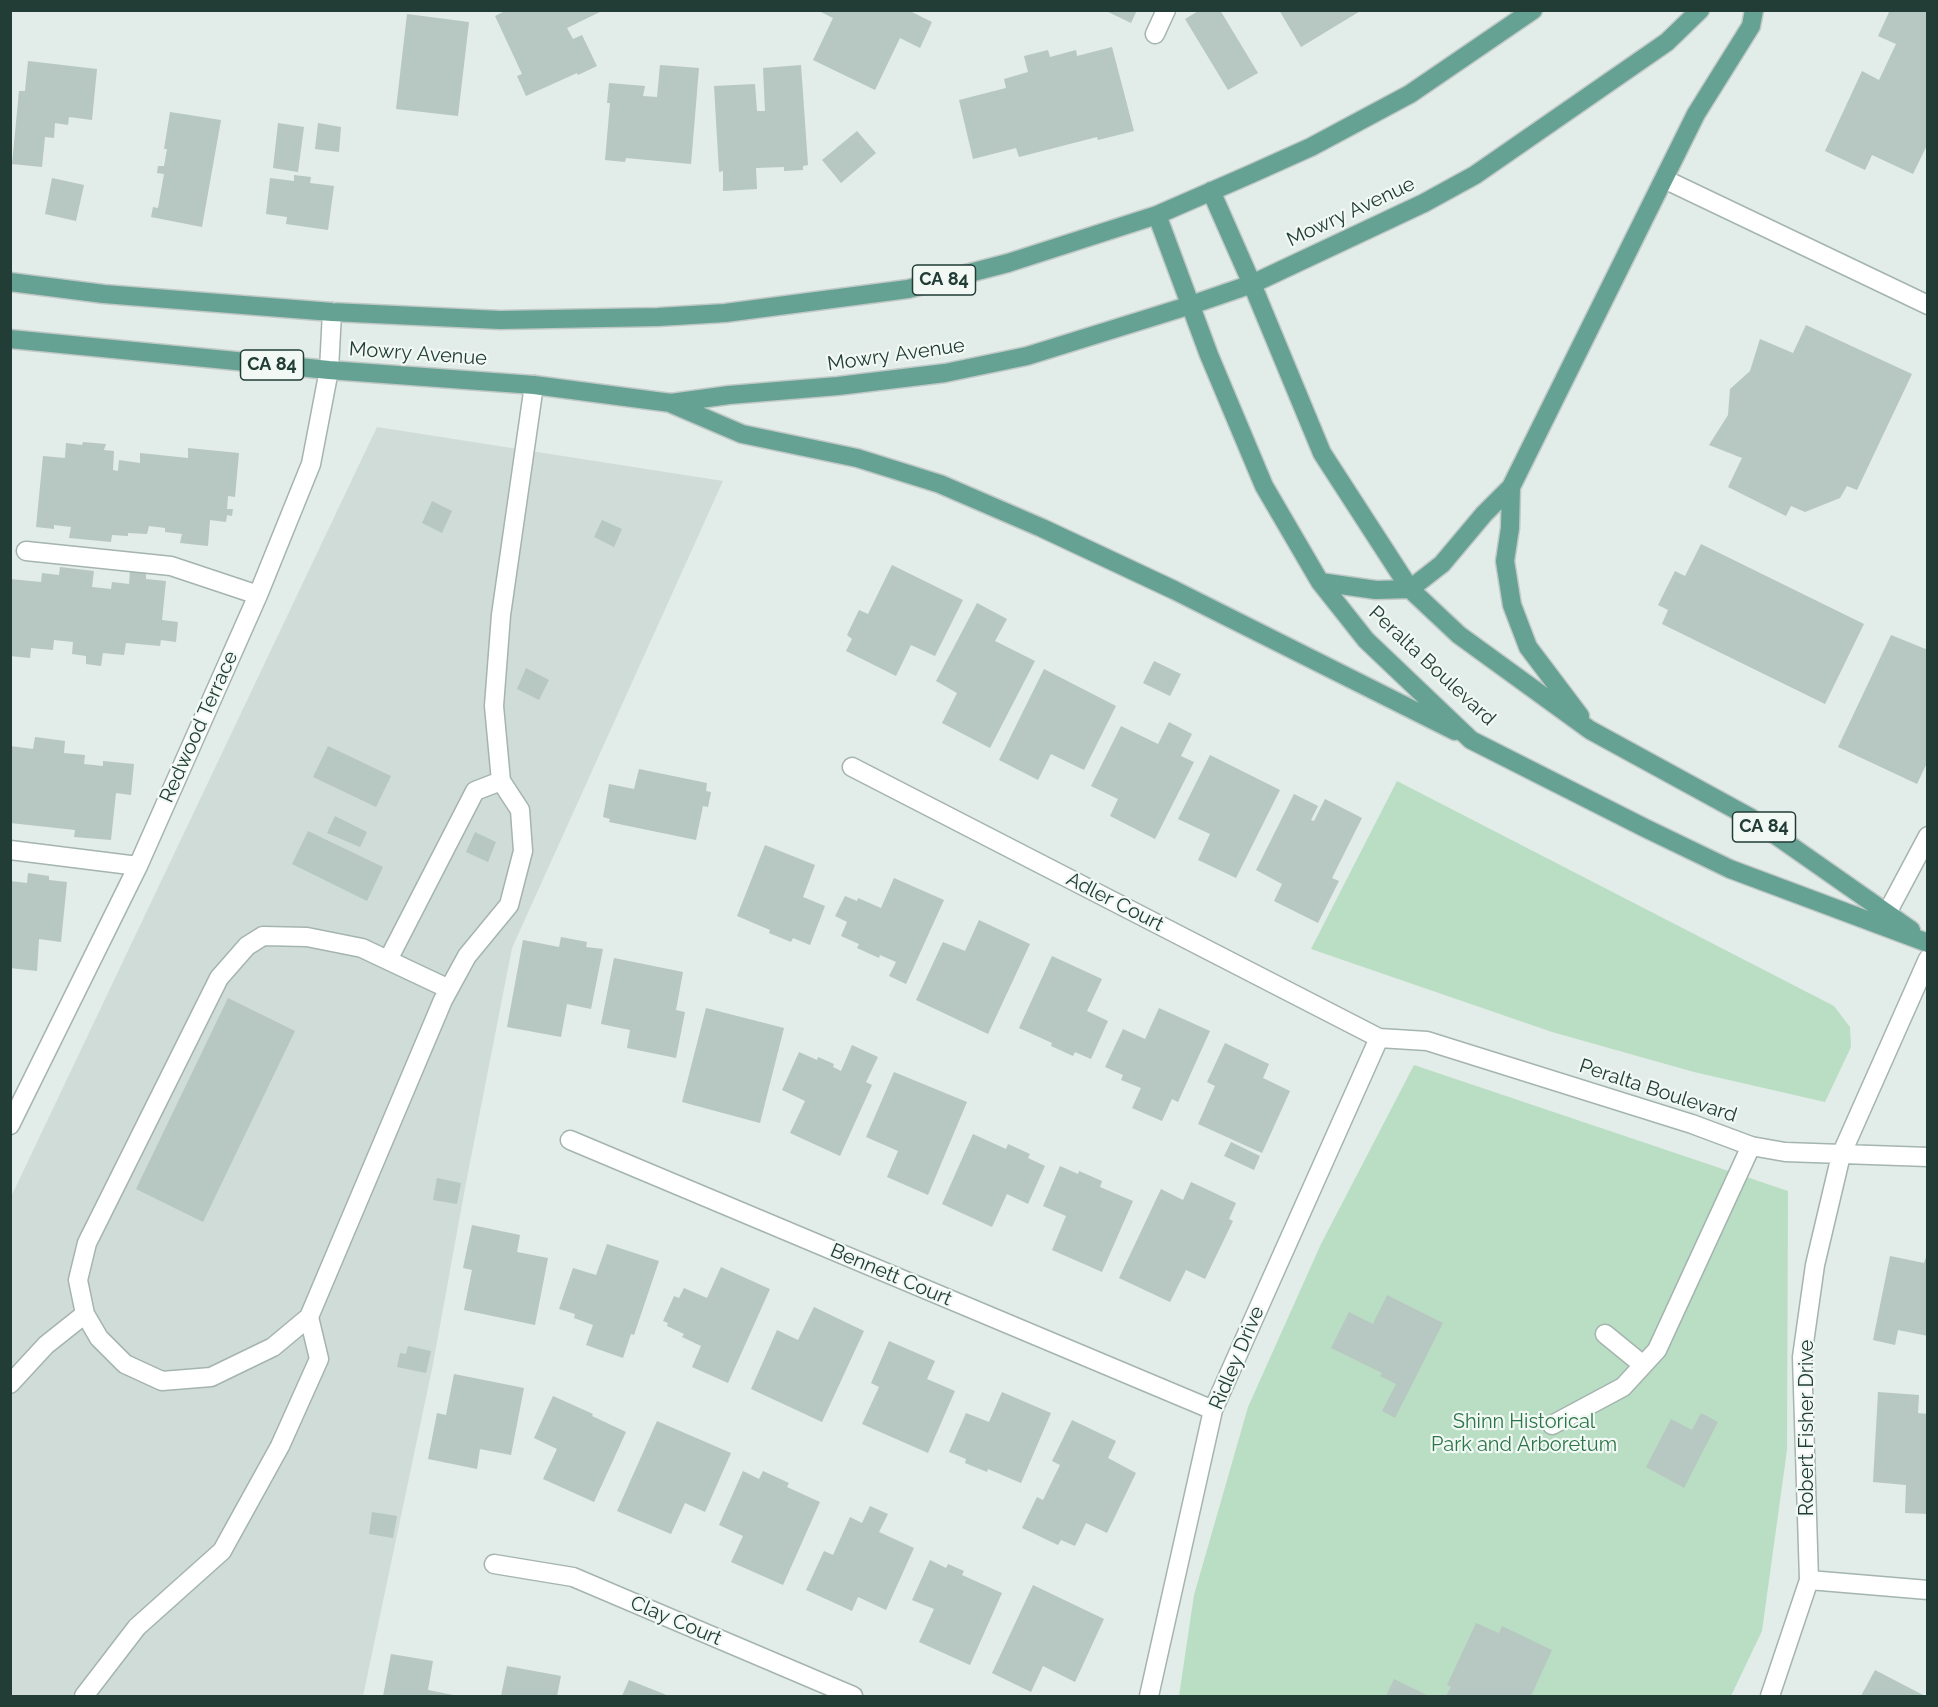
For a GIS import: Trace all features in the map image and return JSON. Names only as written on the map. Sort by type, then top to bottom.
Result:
[{"type":"main road","name":"Mowry Avenue","points":[[10,282],[104,294],[332,312],[500,320],[657,317],[725,313],[908,289],[1008,263],[1157,215],[1311,147],[1410,94],[1533,10]]},
{"type":"main road","name":"Mowry Avenue","points":[[10,339],[329,370],[534,385],[671,403],[945,373],[1027,356],[1252,284],[1424,202],[1475,175],[1667,42],[1700,10]]},
{"type":"main road","points":[[1320,582],[1376,590],[1410,589],[1442,564],[1484,514],[1511,487],[1696,114],[1751,26],[1754,10]]},
{"type":"main road","name":"Peralta Boulevard","points":[[1211,191],[1322,453],[1410,589],[1459,635],[1590,730],[1751,818],[1928,942]]},
{"type":"main road","name":"Peralta Boulevard","points":[[1157,215],[1209,355],[1264,486],[1320,582],[1366,640],[1472,740],[1730,869],[1928,942]]},
{"type":"main road","points":[[671,403],[742,434],[857,458],[940,484],[1042,528],[1174,590],[1472,740]]},
{"type":"main road","points":[[1511,487],[1510,528],[1505,561],[1512,605],[1528,647],[1590,730]]},
{"type":"street","points":[[1155,34],[1166,10]]},
{"type":"street","points":[[1664,179],[1928,305]]},
{"type":"street","name":"Redwood Terrace","points":[[10,1125],[138,866],[258,595],[311,464],[329,370],[332,312]]},
{"type":"street","points":[[449,989],[362,948],[307,937],[263,936],[247,946],[219,978],[87,1243],[78,1280],[85,1314],[99,1338],[125,1364],[162,1381],[211,1377],[273,1347],[309,1317],[449,989],[467,957],[509,905],[524,851],[520,810],[501,781],[494,706],[501,615],[534,385]]},
{"type":"street","points":[[26,551],[171,566],[258,595]]},
{"type":"street","name":"Adler Court","points":[[852,767],[1379,1038]]},
{"type":"street","points":[[388,960],[475,791],[501,781]]},
{"type":"street","points":[[1887,913],[1928,836]]},
{"type":"street","points":[[10,850],[138,866]]},
{"type":"street","name":"Robert Fisher Drive","points":[[1770,1696],[1809,1580],[1802,1357],[1815,1265],[1841,1155],[1928,959]]},
{"type":"street","name":"Peralta Boulevard","points":[[1379,1038],[1427,1041],[1692,1124],[1751,1146],[1785,1152],[1928,1157]]},
{"type":"street","name":"Ridley Drive","points":[[1149,1696],[1213,1410],[1379,1038]]},
{"type":"street","name":"Bennett Court","points":[[570,1140],[1213,1410]]},
{"type":"street","points":[[1552,1425],[1623,1387],[1657,1350],[1751,1146]]},
{"type":"street","points":[[10,1384],[46,1345],[85,1314]]},
{"type":"street","points":[[84,1696],[137,1627],[222,1551],[280,1446],[319,1359],[309,1317]]},
{"type":"street","points":[[1605,1334],[1643,1365]]},
{"type":"street","name":"Clay Court","points":[[494,1564],[573,1577],[853,1696]]},
{"type":"street","points":[[1809,1580],[1928,1590]]},
{"type":"shaded area","points":[[377,427],[723,481],[512,948],[433,1364],[363,1696],[11,1696],[10,1199]]},
{"type":"green space","points":[[1397,781],[1834,1006],[1850,1027],[1851,1047],[1825,1102],[1694,1072],[1552,1032],[1311,949]]},
{"type":"green space","name":"Shinn Historical Park and Arboretum","points":[[1414,1065],[1788,1191],[1787,1450],[1762,1631],[1731,1696],[1179,1696],[1194,1595],[1248,1407],[1321,1244]]},
{"type":"building","points":[[507,10],[604,10],[567,28],[573,39],[582,35],[597,66],[526,96],[517,76],[522,74],[495,16]]},
{"type":"building","points":[[817,10],[908,10],[932,22],[920,48],[900,38],[875,90],[813,60],[833,18]]},
{"type":"building","points":[[1104,10],[1137,10],[1131,23]]},
{"type":"building","points":[[1200,10],[1220,10],[1258,73],[1228,90],[1185,19]]},
{"type":"building","points":[[1279,10],[1362,10],[1301,47]]},
{"type":"building","points":[[1890,10],[1928,10],[1928,143],[1913,174],[1872,155],[1865,170],[1825,151],[1862,71],[1879,80],[1896,44],[1878,36]]},
{"type":"building","points":[[407,14],[469,22],[458,116],[396,109]]},
{"type":"building","points":[[1112,47],[1134,131],[1098,140],[1097,137],[1019,157],[1016,148],[973,159],[959,100],[1006,88],[1004,79],[1028,72],[1024,56],[1048,50],[1050,57],[1076,50],[1077,56]]},
{"type":"building","points":[[28,61],[97,69],[92,120],[69,117],[68,125],[55,123],[54,138],[45,137],[42,167],[12,164],[19,91],[25,91]]},
{"type":"building","points":[[660,65],[699,68],[691,164],[626,158],[625,162],[605,160],[610,103],[607,103],[609,83],[645,86],[643,96],[657,97]]},
{"type":"building","points":[[801,65],[808,165],[803,166],[803,170],[784,171],[784,167],[756,168],[757,189],[723,191],[723,171],[719,172],[714,86],[755,84],[757,111],[765,111],[763,68]]},
{"type":"building","points":[[170,112],[221,120],[202,227],[151,217],[153,207],[158,208],[164,174],[157,173],[158,166],[164,166],[167,149],[164,149]]},
{"type":"building","points":[[278,123],[304,127],[298,172],[273,168]]},
{"type":"building","points":[[318,123],[341,127],[339,152],[315,149]]},
{"type":"building","points":[[857,131],[876,153],[841,183],[822,160]]},
{"type":"building","points":[[294,175],[311,177],[310,183],[334,186],[328,230],[286,224],[287,217],[266,214],[270,178],[294,181]]},
{"type":"building","points":[[52,178],[84,185],[76,221],[45,214]]},
{"type":"building","points":[[1806,325],[1912,374],[1857,490],[1847,486],[1840,498],[1805,512],[1791,506],[1786,516],[1728,487],[1742,458],[1709,445],[1728,415],[1730,389],[1750,371],[1760,339],[1793,353]]},
{"type":"building","points":[[83,442],[106,444],[104,450],[114,451],[113,470],[118,471],[119,460],[140,463],[140,453],[188,458],[188,448],[239,453],[235,497],[228,496],[227,509],[233,509],[232,516],[227,515],[226,522],[210,520],[208,546],[180,543],[182,534],[165,532],[165,528],[149,526],[147,534],[112,535],[111,542],[69,538],[71,527],[54,525],[54,529],[36,527],[43,456],[65,458],[66,443],[82,445]]},
{"type":"building","points":[[432,501],[452,511],[442,533],[422,523]]},
{"type":"building","points":[[602,520],[622,529],[614,547],[594,537]]},
{"type":"building","points":[[1701,544],[1864,624],[1825,704],[1662,624],[1668,610],[1658,605],[1675,571],[1685,576]]},
{"type":"building","points":[[892,565],[963,600],[935,656],[911,645],[896,676],[846,651],[852,639],[847,635],[859,610],[868,614]]},
{"type":"building","points":[[60,567],[94,571],[92,587],[111,589],[112,582],[129,584],[130,571],[146,573],[146,579],[166,581],[162,620],[178,622],[176,642],[161,640],[160,646],[126,643],[124,655],[103,653],[101,666],[86,664],[86,656],[72,654],[73,642],[54,640],[53,650],[31,648],[30,658],[10,656],[10,579],[41,582],[42,573],[59,575]]},
{"type":"building","points":[[977,603],[1007,619],[995,641],[1035,661],[990,748],[942,723],[957,693],[936,681]]},
{"type":"building","points":[[1891,635],[1928,650],[1928,761],[1917,784],[1838,747]]},
{"type":"building","points":[[1154,661],[1181,674],[1170,696],[1143,683]]},
{"type":"building","points":[[526,668],[549,680],[539,700],[517,689]]},
{"type":"building","points":[[1044,669],[1116,706],[1084,770],[1051,754],[1038,780],[999,760]]},
{"type":"building","points":[[1169,722],[1192,734],[1181,756],[1194,762],[1155,839],[1110,816],[1118,799],[1091,786],[1121,726],[1158,744]]},
{"type":"building","points":[[35,737],[65,741],[64,753],[85,755],[84,764],[103,766],[103,761],[134,764],[131,795],[116,793],[111,840],[74,837],[75,830],[10,823],[10,746],[33,749]]},
{"type":"building","points":[[328,746],[391,776],[376,807],[313,777]]},
{"type":"building","points":[[1210,755],[1280,790],[1236,878],[1198,860],[1210,834],[1178,819]]},
{"type":"building","points":[[639,769],[707,783],[706,791],[711,792],[708,807],[703,806],[696,840],[609,822],[610,819],[603,817],[609,784],[634,789]]},
{"type":"building","points":[[1294,794],[1318,806],[1311,820],[1314,821],[1325,799],[1362,818],[1332,878],[1339,881],[1318,923],[1274,901],[1282,884],[1256,870]]},
{"type":"building","points":[[335,816],[367,832],[360,847],[327,833]]},
{"type":"building","points":[[308,831],[383,867],[367,901],[292,864]]},
{"type":"building","points":[[475,832],[496,842],[488,862],[466,852]]},
{"type":"building","points":[[765,845],[815,865],[803,897],[825,906],[810,945],[793,938],[791,942],[737,916]]},
{"type":"building","points":[[28,873],[49,876],[49,880],[67,882],[61,942],[39,939],[37,971],[10,968],[10,881],[27,883]]},
{"type":"building","points":[[894,878],[944,900],[906,984],[889,976],[896,962],[880,955],[879,958],[857,948],[859,944],[841,936],[847,922],[835,916],[845,896],[857,901],[858,898],[881,908]]},
{"type":"building","points":[[979,920],[1030,944],[988,1034],[916,1000],[943,942],[965,951]]},
{"type":"building","points":[[561,937],[587,942],[586,947],[603,949],[591,1009],[567,1004],[561,1037],[507,1027],[523,940],[559,947]]},
{"type":"building","points":[[1052,956],[1102,979],[1087,1011],[1108,1021],[1091,1059],[1075,1052],[1073,1056],[1051,1046],[1052,1043],[1019,1028]]},
{"type":"building","points":[[614,958],[683,972],[676,1010],[685,1012],[676,1058],[627,1048],[630,1030],[601,1024]]},
{"type":"building","points":[[228,998],[295,1031],[203,1222],[136,1189]]},
{"type":"building","points":[[706,1008],[784,1028],[760,1123],[682,1102]]},
{"type":"building","points":[[1159,1008],[1210,1031],[1178,1102],[1172,1099],[1162,1121],[1132,1108],[1141,1088],[1121,1080],[1123,1075],[1105,1067],[1123,1029],[1145,1039]]},
{"type":"building","points":[[1225,1043],[1269,1064],[1263,1078],[1290,1091],[1262,1153],[1198,1124],[1215,1086],[1207,1082]]},
{"type":"building","points":[[852,1045],[878,1057],[866,1082],[872,1085],[840,1156],[790,1133],[805,1101],[782,1090],[799,1052],[834,1064],[833,1067],[841,1071]]},
{"type":"building","points":[[894,1072],[967,1102],[928,1195],[887,1177],[898,1151],[866,1137]]},
{"type":"building","points":[[973,1134],[1006,1149],[1008,1144],[1030,1154],[1028,1158],[1045,1166],[1028,1204],[1007,1194],[992,1227],[942,1204]]},
{"type":"building","points":[[1231,1142],[1260,1156],[1254,1170],[1224,1156]]},
{"type":"building","points":[[1060,1166],[1102,1181],[1100,1187],[1133,1201],[1102,1272],[1052,1250],[1066,1216],[1043,1206]]},
{"type":"building","points":[[437,1178],[461,1183],[457,1204],[433,1200]]},
{"type":"building","points":[[1191,1182],[1236,1203],[1229,1219],[1233,1221],[1205,1279],[1186,1270],[1170,1302],[1119,1278],[1161,1189],[1183,1200]]},
{"type":"building","points":[[472,1225],[520,1235],[517,1252],[548,1258],[535,1325],[464,1310],[472,1270],[463,1268]]},
{"type":"building","points":[[607,1244],[659,1261],[634,1335],[631,1334],[623,1358],[586,1345],[593,1325],[574,1318],[575,1314],[559,1309],[573,1268],[596,1275]]},
{"type":"building","points":[[1928,1251],[1928,1336],[1898,1330],[1895,1345],[1873,1340],[1890,1256],[1924,1263]]},
{"type":"building","points":[[721,1267],[770,1289],[728,1383],[692,1367],[701,1346],[682,1337],[684,1334],[667,1326],[668,1323],[663,1321],[674,1296],[679,1298],[684,1288],[707,1298]]},
{"type":"building","points":[[1387,1295],[1443,1323],[1395,1418],[1382,1411],[1396,1384],[1380,1376],[1382,1373],[1331,1348],[1349,1312],[1373,1324]]},
{"type":"building","points":[[814,1307],[864,1331],[822,1422],[751,1389],[777,1330],[798,1340]]},
{"type":"building","points":[[889,1341],[935,1361],[927,1379],[955,1391],[928,1453],[862,1424],[879,1387],[871,1383]]},
{"type":"building","points":[[408,1346],[431,1351],[426,1373],[397,1367],[400,1353],[406,1354]]},
{"type":"building","points":[[454,1374],[524,1388],[511,1455],[480,1449],[477,1469],[428,1459],[437,1413],[446,1415]]},
{"type":"building","points":[[1002,1392],[1051,1413],[1021,1483],[988,1469],[987,1472],[965,1463],[966,1459],[949,1452],[966,1413],[989,1422]]},
{"type":"building","points":[[1878,1392],[1919,1395],[1918,1413],[1928,1414],[1928,1514],[1905,1513],[1906,1485],[1873,1482]]},
{"type":"building","points":[[553,1396],[626,1432],[594,1502],[543,1479],[557,1449],[534,1438]]},
{"type":"building","points":[[1701,1413],[1718,1422],[1684,1488],[1646,1467],[1671,1419],[1692,1430]]},
{"type":"building","points":[[1072,1420],[1116,1441],[1108,1458],[1136,1473],[1107,1533],[1086,1523],[1075,1546],[1061,1540],[1058,1545],[1022,1528],[1037,1497],[1043,1500],[1060,1465],[1052,1461]]},
{"type":"building","points":[[657,1421],[731,1453],[705,1512],[685,1503],[671,1534],[617,1511]]},
{"type":"building","points":[[743,1471],[759,1479],[763,1471],[789,1483],[787,1487],[820,1502],[783,1585],[731,1562],[743,1536],[719,1525]]},
{"type":"building","points":[[870,1506],[888,1514],[879,1532],[914,1548],[886,1610],[858,1597],[852,1611],[806,1590],[824,1551],[833,1555],[850,1517],[862,1523]]},
{"type":"building","points":[[372,1512],[397,1516],[393,1538],[369,1534]]},
{"type":"building","points":[[930,1560],[946,1568],[948,1564],[964,1571],[962,1575],[1002,1593],[970,1665],[919,1642],[934,1609],[912,1600]]},
{"type":"building","points":[[1033,1585],[1104,1619],[1075,1682],[1043,1666],[1031,1692],[992,1673]]},
{"type":"building","points":[[1476,1623],[1499,1633],[1502,1626],[1552,1650],[1531,1696],[1446,1696],[1451,1687],[1447,1685]]},
{"type":"building","points":[[391,1654],[433,1661],[428,1690],[458,1696],[383,1696]]},
{"type":"building","points":[[507,1666],[561,1676],[557,1696],[501,1696]]},
{"type":"building","points":[[1875,1670],[1925,1696],[1861,1696]]},
{"type":"building","points":[[1394,1679],[1429,1696],[1386,1696]]},
{"type":"building","points":[[629,1680],[669,1696],[622,1696]]}]
